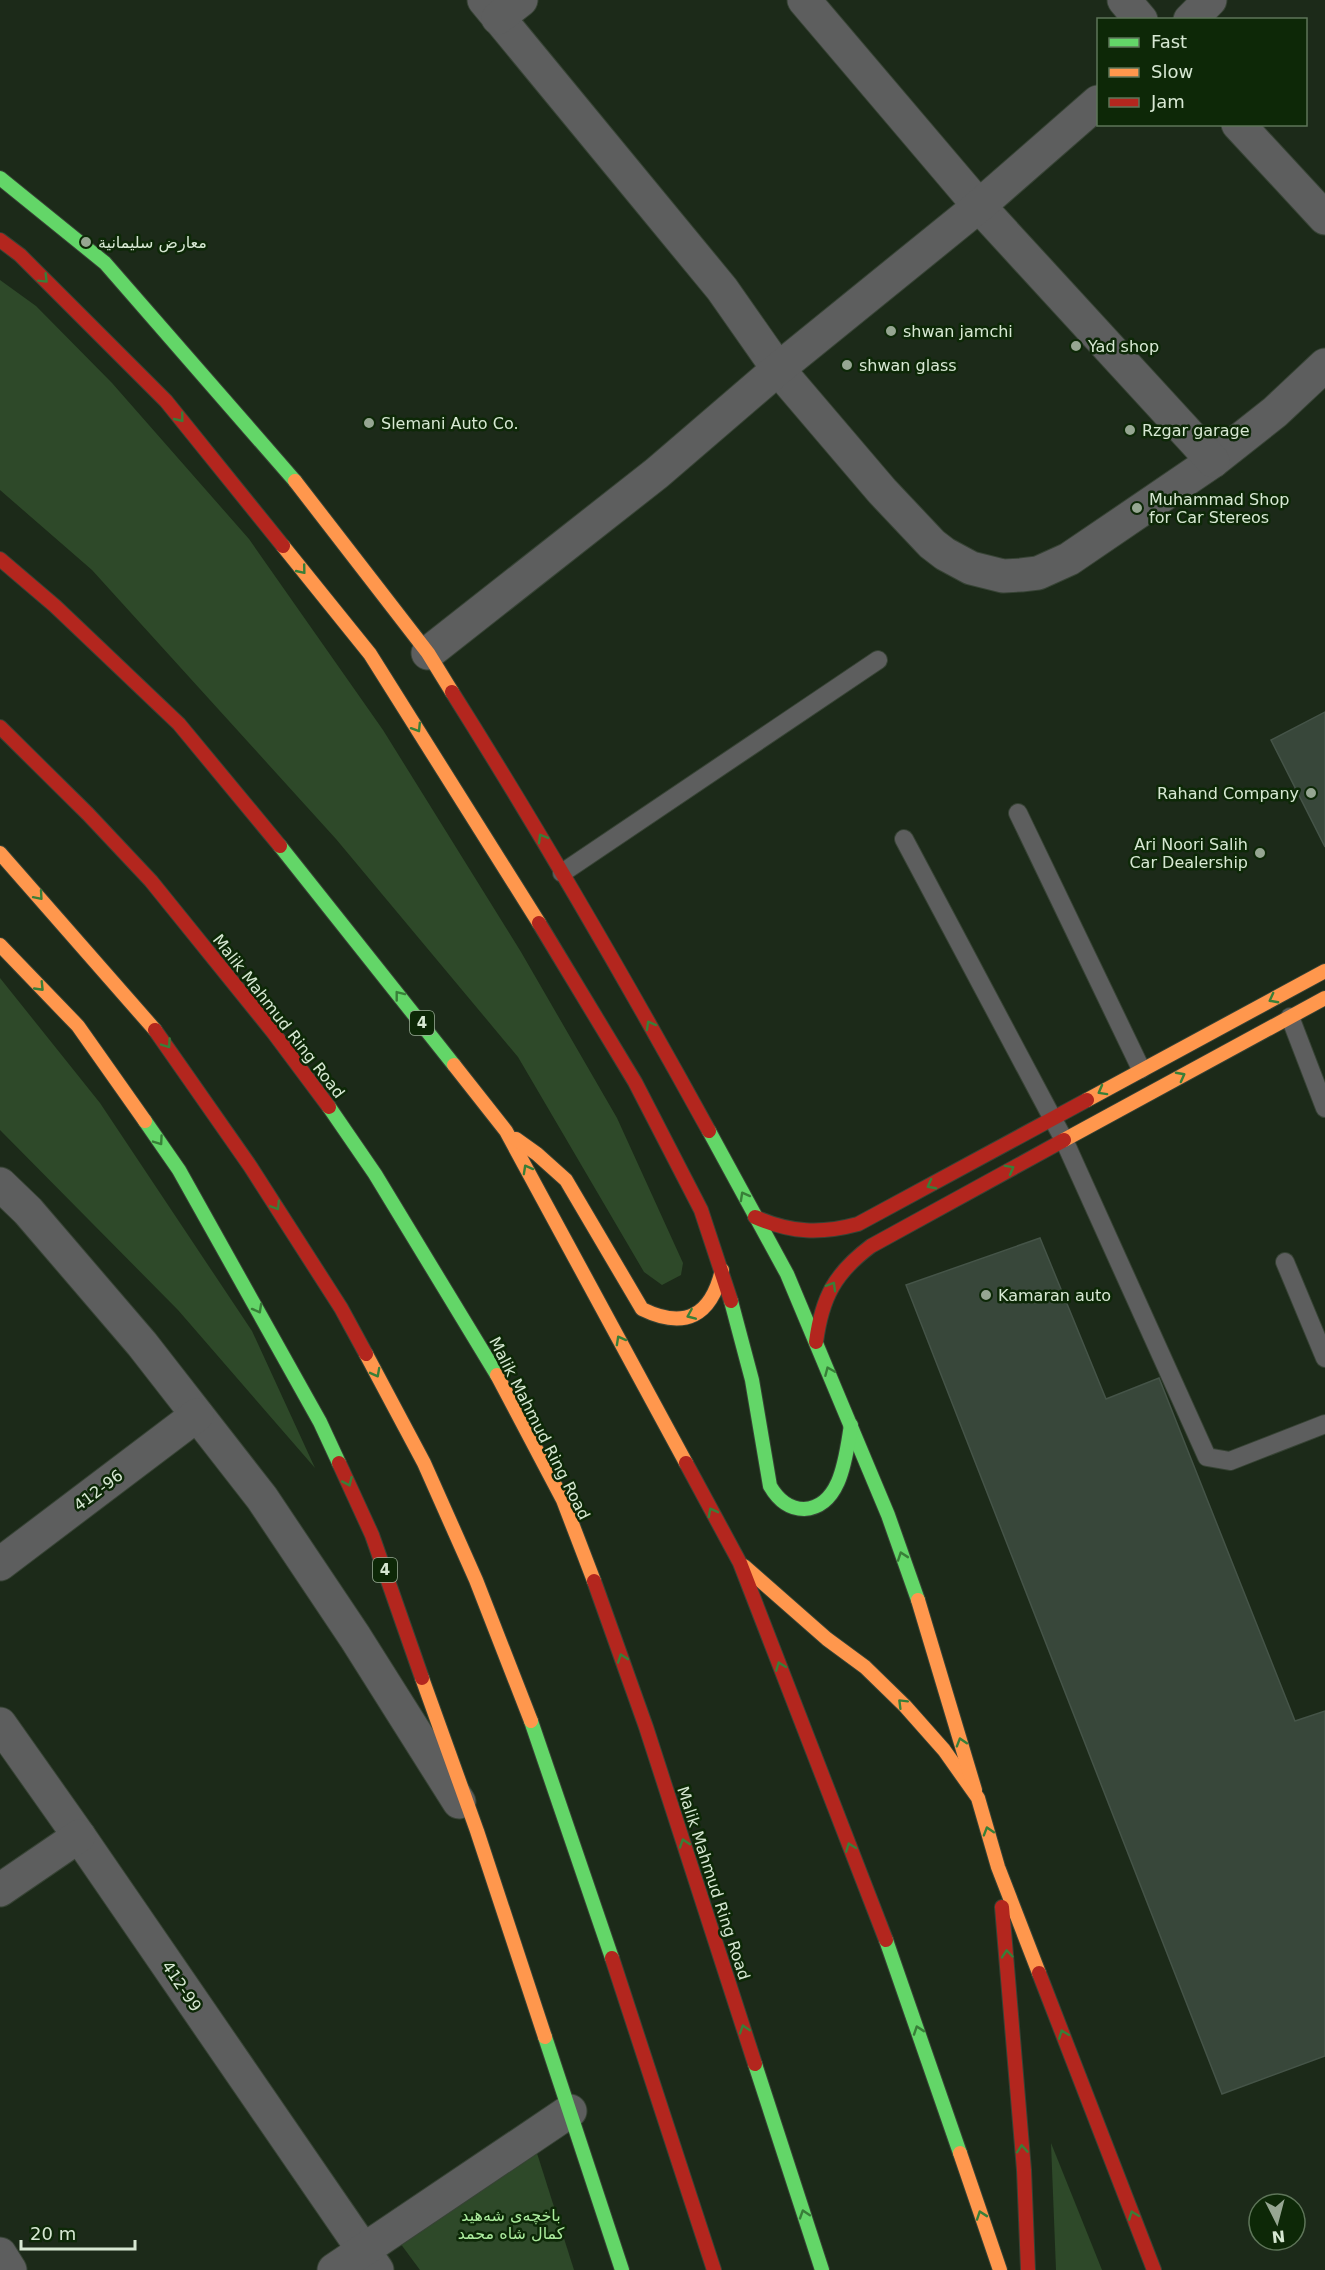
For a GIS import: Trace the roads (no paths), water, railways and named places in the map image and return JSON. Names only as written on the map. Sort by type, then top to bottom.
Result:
[{"type":"main road","points":[[0,178],[105,263],[288,472],[428,653],[509,782],[637,1001],[787,1274],[888,1515],[913,1587],[999,1867],[1154,2270]]},
{"type":"main road","points":[[0,240],[20,255],[166,401],[370,654],[586,998],[635,1082],[701,1210],[722,1270],[752,1380],[770,1486],[775,1496],[793,1509],[806,1510],[819,1506],[830,1498],[836,1487],[851,1425]]},
{"type":"main road","name":"4","points":[[0,559],[55,606],[179,724],[319,892],[506,1131],[740,1563]]},
{"type":"main road","name":"Malik Mahmud Ring Road","points":[[0,727],[88,814],[151,881],[214,956],[273,1032],[375,1174],[484,1351],[563,1500],[612,1628],[650,1738],[822,2270]]},
{"type":"main road","points":[[0,853],[162,1038],[250,1166],[341,1308],[424,1463],[476,1580],[518,1684],[587,1881],[714,2270]]},
{"type":"main road","name":"4","points":[[0,945],[78,1026],[179,1170],[320,1422],[372,1535],[477,1831],[622,2270]]},
{"type":"main road","points":[[755,1216],[774,1226],[795,1232],[816,1233],[858,1224],[1325,971]]},
{"type":"main road","points":[[816,1342],[823,1302],[832,1284],[856,1256],[881,1240],[1325,998]]},
{"type":"main road","points":[[506,1131],[566,1180],[642,1309],[669,1320],[683,1319],[697,1314],[716,1296],[722,1270]]},
{"type":"main road","points":[[740,1563],[810,1624],[865,1667],[905,1706],[944,1750],[978,1798]]},
{"type":"main road","points":[[740,1563],[890,1949],[1000,2270]]},
{"type":"main road","points":[[999,1867],[1014,2030],[1024,2170],[1028,2270]]},
{"type":"street","points":[[804,0],[979,206],[1213,461]]},
{"type":"street","points":[[1124,0],[1140,18]]},
{"type":"street","points":[[1192,18],[1210,0]]},
{"type":"street","points":[[501,6],[722,289],[778,369],[882,491],[932,544],[958,562],[986,573],[1003,576],[1038,573],[1069,559],[1213,461],[1275,411],[1325,365]]},
{"type":"street","points":[[428,653],[657,473],[778,369],[979,206],[1097,103]]},
{"type":"street","points":[[1240,126],[1325,218]]},
{"type":"street","points":[[0,1184],[28,1211],[142,1344],[262,1498],[355,1637],[477,1831]]},
{"type":"street","name":"412-96","points":[[0,1564],[197,1415]]},
{"type":"street","name":"412-99","points":[[0,1724],[370,2260]]},
{"type":"street","points":[[0,1890],[79,1836]]},
{"type":"street","points":[[334,2270],[370,2260],[570,2111]]},
{"type":"street","points":[[0,2254],[10,2270]]},
{"type":"lane","points":[[562,873],[878,660]]},
{"type":"lane","points":[[1018,813],[1141,1069]]},
{"type":"lane","points":[[904,839],[1064,1140],[1207,1457],[1230,1461],[1325,1424]]},
{"type":"lane","points":[[1290,1017],[1325,1108]]},
{"type":"lane","points":[[1286,1262],[1325,1358]]},
{"type":"place","name":"معارض سليمانية","points":[[86,242]]},
{"type":"place","name":"shwan jamchi","points":[[891,331]]},
{"type":"place","name":"Yad shop","points":[[1076,346]]},
{"type":"place","name":"shwan glass","points":[[847,365]]},
{"type":"place","name":"Slemani Auto Co.","points":[[369,423]]},
{"type":"place","name":"Rzgar garage","points":[[1130,430]]},
{"type":"place","name":"Muhammad Shop for Car Stereos","points":[[1137,508]]},
{"type":"place","name":"Rahand Company","points":[[1311,793]]},
{"type":"place","name":"Ari Noori Salih Car Dealership","points":[[1260,853]]},
{"type":"place","name":"Kamaran auto","points":[[986,1295]]},
{"type":"park label","name":"باخچەی شەهید کمال شاە محمد","points":[[511,2224]]}]
